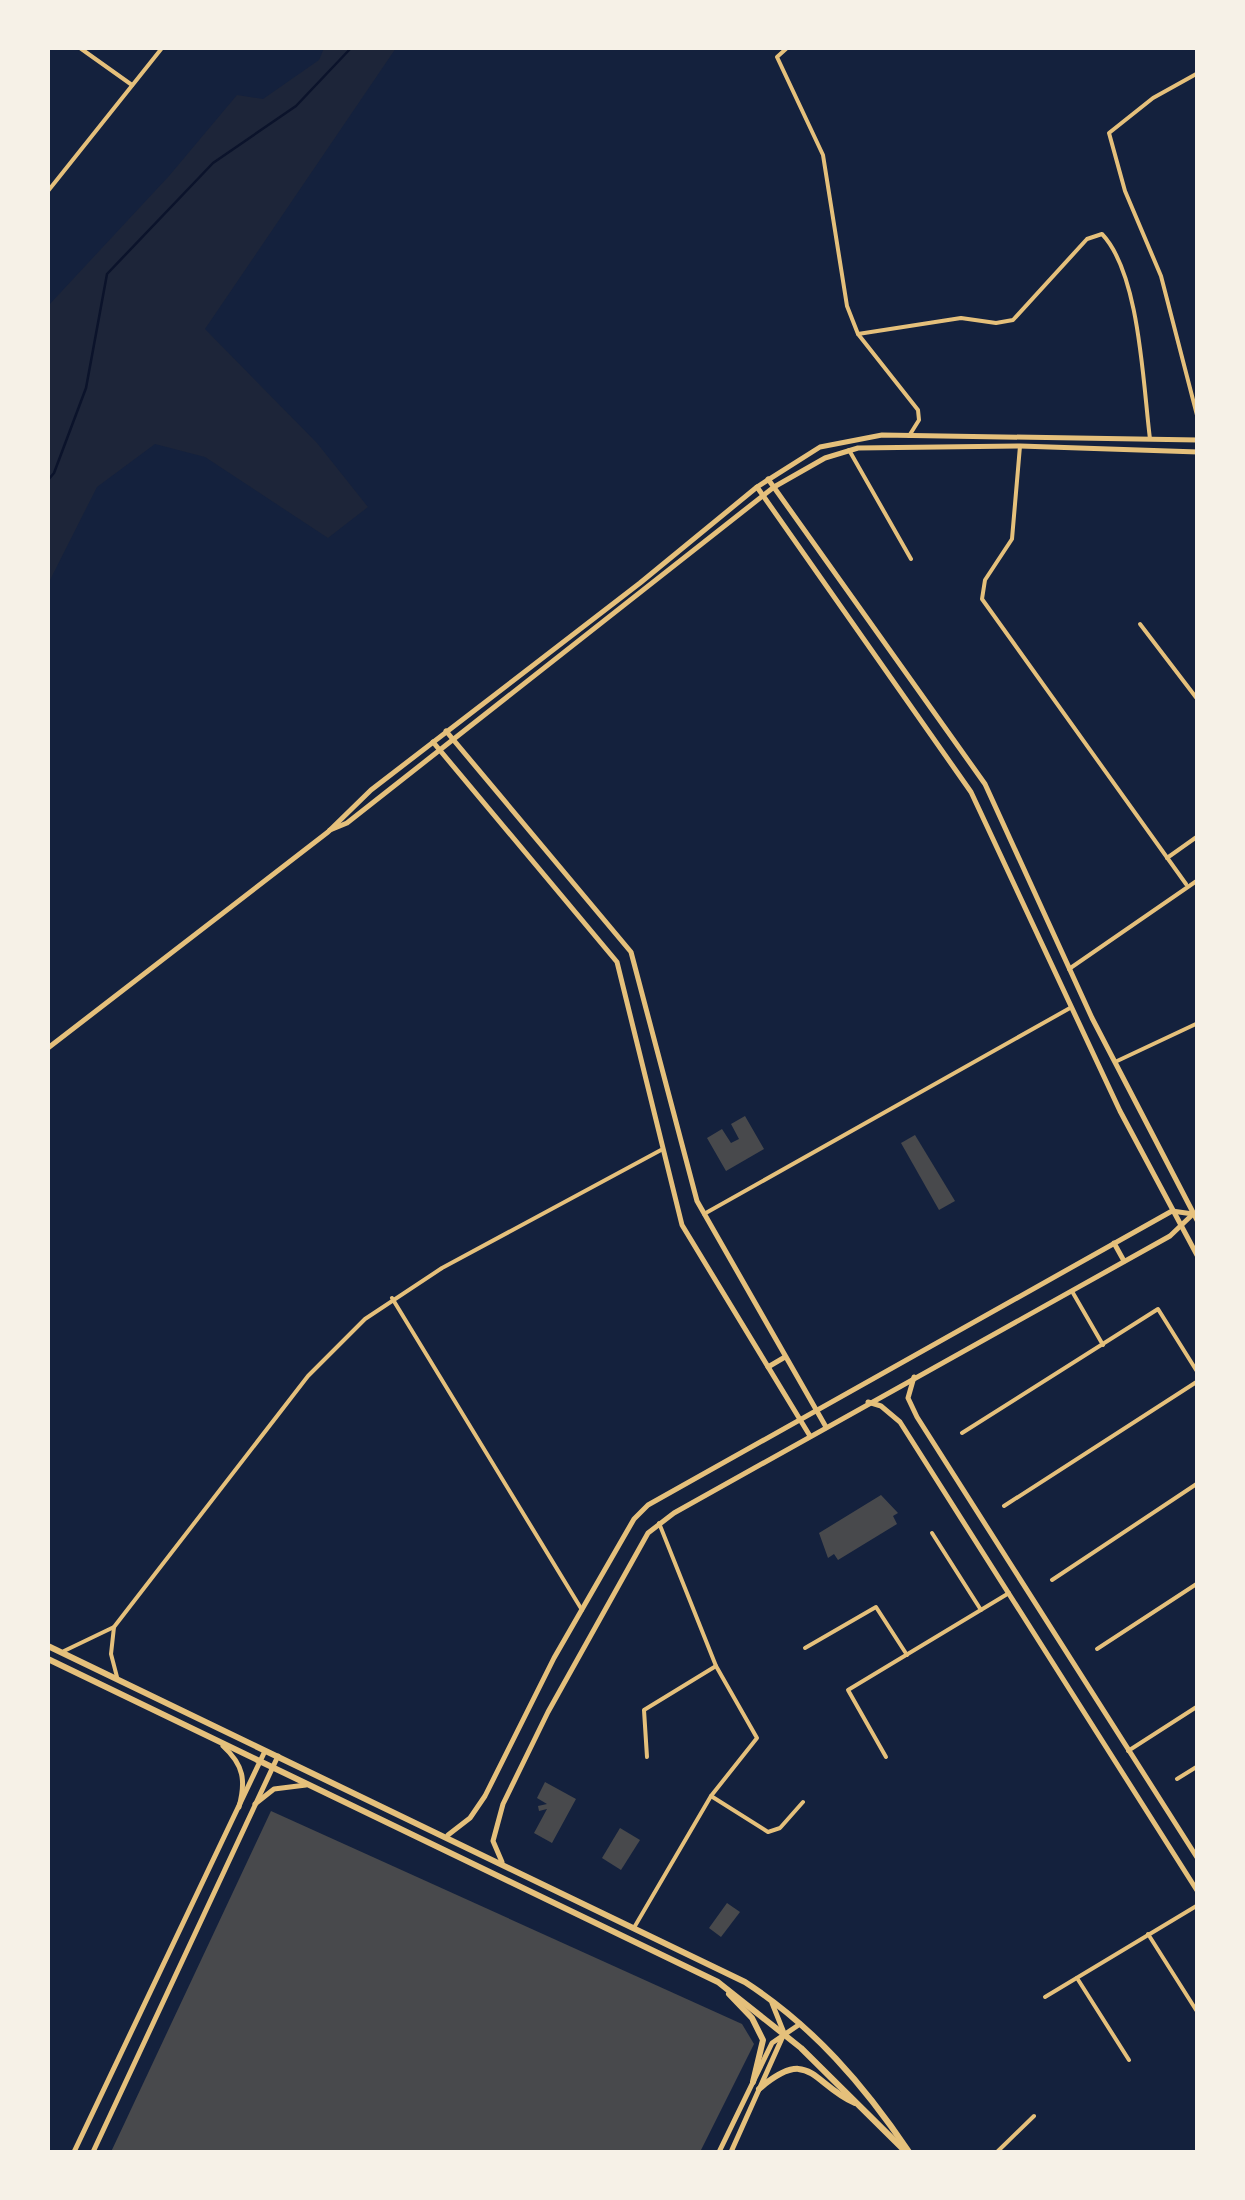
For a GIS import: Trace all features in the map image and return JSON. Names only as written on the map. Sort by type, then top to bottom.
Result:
[{"type":"main road","points":[[48,1646],[448,1835],[770,1998],[849,2071],[907,2152]]},
{"type":"main road","points":[[48,1659],[718,1982],[784,2033],[907,2152]]},
{"type":"main road","points":[[718,1982],[759,2028],[762,2053],[752,2082]]},
{"type":"main road","points":[[759,2089],[781,2072],[801,2068],[812,2071],[860,2105]]},
{"type":"street","points":[[80,48],[132,84]]},
{"type":"street","points":[[48,191],[162,48]]},
{"type":"street","points":[[787,48],[777,57],[823,155],[847,306],[858,334],[918,410],[919,420],[909,436]]},
{"type":"street","points":[[1198,73],[1153,98],[1109,133],[1125,190],[1161,276],[1198,419]]},
{"type":"street","points":[[858,334],[962,318],[996,323],[1013,320],[1088,239],[1102,234],[1124,282],[1134,319],[1150,439]]},
{"type":"street","points":[[48,1048],[328,832],[371,790],[640,583],[756,487],[831,443],[857,437],[909,436],[1198,440]]},
{"type":"street","points":[[1020,446],[1012,538],[985,580],[982,599],[1186,884]]},
{"type":"street","points":[[328,832],[347,823],[774,487],[825,458],[848,450],[1020,446],[1198,452]]},
{"type":"street","points":[[848,450],[912,559]]},
{"type":"street","points":[[768,479],[985,784],[1114,1062],[1198,1222]]},
{"type":"street","points":[[756,487],[958,770],[1070,1008],[1198,1257]]},
{"type":"street","points":[[847,614],[859,606]]},
{"type":"street","points":[[1140,624],[1197,700]]},
{"type":"street","points":[[446,731],[631,952],[646,994],[685,1162],[704,1214],[826,1427]]},
{"type":"street","points":[[434,742],[618,962],[682,1225],[810,1436]]},
{"type":"street","points":[[476,792],[490,780]]},
{"type":"street","points":[[1167,858],[1198,836]]},
{"type":"street","points":[[1069,969],[1186,884],[1198,880]]},
{"type":"street","points":[[1021,898],[1035,892]]},
{"type":"street","points":[[704,1214],[1070,1008]]},
{"type":"street","points":[[1114,1062],[1198,1024]]},
{"type":"street","points":[[60,1652],[114,1628],[308,1376],[392,1298],[662,1150]]},
{"type":"street","points":[[448,1835],[470,1818],[498,1772],[582,1611],[634,1519],[648,1505],[1172,1211],[1193,1214]]},
{"type":"street","points":[[502,1862],[495,1848],[494,1829],[514,1780],[634,1558],[660,1523],[914,1376],[1182,1229],[1193,1214]]},
{"type":"street","points":[[1114,1243],[1124,1261]]},
{"type":"street","points":[[1072,1290],[1104,1345]]},
{"type":"street","points":[[392,1298],[582,1611]]},
{"type":"street","points":[[962,1433],[1158,1308],[1198,1373]]},
{"type":"street","points":[[768,1367],[785,1357]]},
{"type":"street","points":[[914,1376],[908,1398],[917,1416],[1198,1859]]},
{"type":"street","points":[[1004,1506],[1198,1381]]},
{"type":"street","points":[[868,1402],[881,1406],[900,1422],[1198,1892]]},
{"type":"street","points":[[1052,1580],[1198,1483]]},
{"type":"street","points":[[634,1926],[711,1796],[757,1738],[716,1666],[660,1523]]},
{"type":"street","points":[[932,1534],[981,1610]]},
{"type":"street","points":[[1098,1649],[1198,1583]]},
{"type":"street","points":[[886,1757],[848,1690],[1010,1593]]},
{"type":"street","points":[[805,1648],[876,1606],[907,1655]]},
{"type":"street","points":[[114,1628],[111,1654],[118,1680]]},
{"type":"street","points":[[648,1757],[644,1710],[716,1666]]},
{"type":"street","points":[[1068,1686],[1082,1678]]},
{"type":"street","points":[[1128,1751],[1198,1706]]},
{"type":"street","points":[[213,1738],[241,1767],[243,1790],[239,1807]]},
{"type":"street","points":[[74,2152],[266,1749]]},
{"type":"street","points":[[93,2152],[278,1754]]},
{"type":"street","points":[[1177,1779],[1198,1766]]},
{"type":"street","points":[[498,1772],[514,1780]]},
{"type":"street","points":[[255,1804],[281,1786],[313,1786]]},
{"type":"street","points":[[711,1796],[768,1832],[780,1828],[803,1802]]},
{"type":"street","points":[[1045,1996],[1198,1905]]},
{"type":"street","points":[[1148,1934],[1198,2013]]},
{"type":"street","points":[[1077,1978],[1129,2060]]},
{"type":"street","points":[[731,2152],[784,2033],[770,1998]]},
{"type":"street","points":[[718,2152],[770,2048],[784,2033],[801,2024]]},
{"type":"street","points":[[997,2152],[1034,2116]]},
{"type":"shaded area","points":[[324,48],[396,48],[205,329],[317,443],[368,507],[328,538],[205,457],[155,444],[97,487],[48,584],[48,306],[169,176],[237,95],[263,99],[319,60]]},
{"type":"building","points":[[745,1116],[764,1149],[726,1171],[707,1138],[722,1129],[731,1143],[739,1139],[731,1124]]},
{"type":"building","points":[[915,1135],[955,1201],[939,1210],[901,1143]]},
{"type":"building","points":[[881,1495],[898,1513],[893,1516],[897,1524],[838,1560],[834,1554],[828,1558],[819,1533]]},
{"type":"building","points":[[545,1782],[576,1799],[552,1843],[534,1833],[547,1809],[539,1811],[538,1806],[547,1804],[537,1798]]},
{"type":"building","points":[[271,1811],[742,2024],[754,2044],[700,2152],[111,2152]]},
{"type":"building","points":[[620,1828],[640,1840],[621,1870],[602,1858]]},
{"type":"building","points":[[727,1903],[740,1912],[721,1937],[709,1928]]},
{"type":"waterway","points":[[48,480],[86,388],[107,274],[213,163],[296,106],[351,48]]}]
